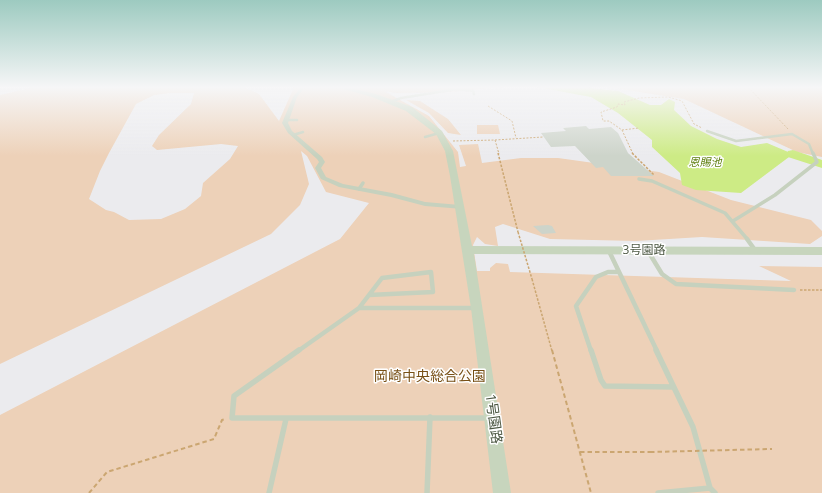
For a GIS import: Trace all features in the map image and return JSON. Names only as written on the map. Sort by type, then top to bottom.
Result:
[{"type":"street","points":[[290,110],[285,123],[293,135],[320,158],[322,162],[318,168],[323,178],[341,186],[392,195],[425,204],[460,207],[452,160],[444,142],[439,134],[422,117],[409,110]]},
{"type":"street","name":"1号園路","points":[[460,207],[466,250],[477,308],[502,493]]},
{"type":"street","name":"3号園路","points":[[466,250],[822,251]]},
{"type":"lane","points":[[286,120],[297,120]]},
{"type":"lane","points":[[707,131],[736,141],[792,134],[809,144],[817,162],[776,196],[733,221]]},
{"type":"lane","points":[[293,135],[303,132]]},
{"type":"lane","points":[[425,137],[439,134]]},
{"type":"lane","points":[[639,179],[652,181],[716,208],[733,221],[755,251]]},
{"type":"lane","points":[[359,189],[363,182]]},
{"type":"lane","points":[[609,251],[693,427],[701,460],[712,490],[658,493]]},
{"type":"lane","points":[[648,251],[662,274],[676,284],[794,290]]},
{"type":"lane","points":[[369,295],[433,292],[431,272],[382,278],[359,308],[234,396],[232,418],[493,418]]},
{"type":"lane","points":[[619,272],[608,272],[596,276],[576,306],[601,380],[605,386],[673,387]]},
{"type":"lane","points":[[359,308],[477,308]]},
{"type":"lane","points":[[427,493],[430,417]]},
{"type":"lane","points":[[270,493],[286,419]]},
{"type":"path","points":[[494,110],[512,121],[516,138]]},
{"type":"path","points":[[609,110],[601,112],[603,120],[609,121],[622,130],[632,153],[665,187]]},
{"type":"path","points":[[687,110],[694,124],[707,131]]},
{"type":"path","points":[[770,110],[792,134]]},
{"type":"path","points":[[622,130],[639,128]]},
{"type":"path","points":[[444,142],[543,137]]},
{"type":"path","points":[[494,140],[518,232],[591,493]]},
{"type":"path","points":[[794,290],[822,290]]},
{"type":"path","points":[[89,493],[107,472],[214,439],[222,420],[232,418]]},
{"type":"path","points":[[580,452],[772,450]]},
{"type":"green space","name":"岡崎中央総合公園","points":[[0,110],[133,110],[100,171],[89,199],[106,210],[114,212],[129,220],[161,219],[185,209],[201,196],[203,183],[230,159],[238,146],[221,144],[157,150],[152,146],[159,135],[185,110],[271,110],[279,121],[284,110],[418,110],[429,116],[458,152],[460,167],[466,166],[459,145],[478,144],[482,163],[521,158],[558,158],[659,172],[731,200],[811,220],[822,231],[822,236],[810,244],[702,237],[636,241],[550,239],[503,224],[495,227],[498,246],[485,244],[477,237],[473,245],[477,271],[490,271],[490,268],[496,263],[508,264],[510,272],[791,281],[759,266],[822,267],[822,493],[0,493],[0,415],[340,239],[369,203],[326,192],[307,156],[301,151],[309,184],[300,205],[271,234],[0,364]]},
{"type":"green space","points":[[424,110],[434,110],[448,119],[461,135],[448,133],[429,113]]},
{"type":"green space","points":[[707,110],[822,110],[822,157],[797,152]]},
{"type":"green space","points":[[477,125],[498,125],[500,134],[477,134]]},
{"type":"water","name":"恩賜池","points":[[613,110],[674,110],[691,126],[717,139],[741,147],[767,143],[793,154],[741,193],[696,190],[682,185],[680,173],[652,147],[652,140]]},
{"type":"building","points":[[586,126],[589,129],[611,127],[618,133],[628,153],[654,176],[611,176],[603,167],[596,168],[575,146],[551,147],[541,133],[566,131],[563,128]]},
{"type":"building","points":[[533,226],[552,226],[556,233],[542,234]]},
{"type":"waterway","points":[[793,154],[822,164]]}]
